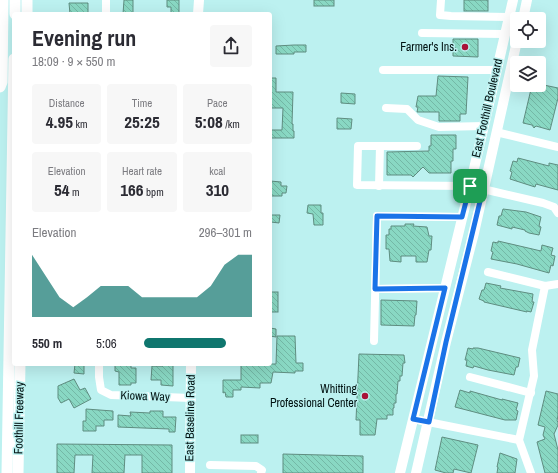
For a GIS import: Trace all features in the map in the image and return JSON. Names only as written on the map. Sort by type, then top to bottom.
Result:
[{"type":"highway","points":[[0,87],[2,82],[3,0]]},
{"type":"highway","points":[[15,0],[15,12]]},
{"type":"highway","points":[[27,12],[28,0]]},
{"type":"highway","points":[[6,473],[12,162]]},
{"type":"highway","name":"Foothill Freeway","points":[[18,473],[20,366]]},
{"type":"main road","points":[[198,12],[199,0]]},
{"type":"main road","name":"East Foothill Boulevard","points":[[400,473],[470,186],[513,0]]},
{"type":"main road","points":[[524,12],[527,0]]},
{"type":"main road","name":"East Foothill Boulevard","points":[[416,473],[515,48]]},
{"type":"main road","name":"East Baseline Road","points":[[190,473],[191,366]]},
{"type":"street","points":[[106,0],[106,12]]},
{"type":"street","points":[[441,0],[440,15],[508,17]]},
{"type":"street","points":[[422,33],[504,34]]},
{"type":"street","points":[[383,70],[496,70]]},
{"type":"street","points":[[386,108],[407,108],[418,120],[439,127],[484,126]]},
{"type":"street","points":[[496,132],[558,147]]},
{"type":"street","points":[[417,146],[358,146],[357,185],[470,186],[543,203],[554,207],[558,213]]},
{"type":"street","points":[[379,186],[380,146]]},
{"type":"street","points":[[374,341],[377,216],[462,217]]},
{"type":"street","points":[[488,272],[545,286],[558,284]]},
{"type":"street","points":[[531,473],[519,440],[534,376],[532,350],[545,286]]},
{"type":"street","points":[[375,289],[445,288]]},
{"type":"street","name":"Kiowa Way","points":[[99,366],[99,376],[102,390],[111,395],[191,398]]},
{"type":"street","points":[[470,377],[531,393]]},
{"type":"street","points":[[413,419],[519,440]]},
{"type":"street","points":[[210,465],[256,466],[262,470],[261,473]]},
{"type":"building","points":[[124,0],[133,0],[133,12],[123,12]]},
{"type":"building","points":[[167,0],[179,0],[179,12],[171,12],[171,7],[167,7]]},
{"type":"building","points":[[314,0],[334,0],[334,6],[314,6]]},
{"type":"building","points":[[464,0],[488,0],[488,11],[464,11]]},
{"type":"building","points":[[69,3],[88,3],[88,12],[70,12]]},
{"type":"building","name":"Farmer's Ins.","points":[[453,39],[478,39],[478,57],[453,56]]},
{"type":"building","points":[[306,45],[306,52],[276,54],[276,46]]},
{"type":"building","points":[[438,76],[468,77],[466,114],[460,114],[460,121],[439,121],[439,112],[417,112],[418,107],[416,107],[418,96],[436,96]]},
{"type":"building","points":[[272,78],[276,78],[276,92],[293,92],[292,124],[294,138],[272,138],[272,130],[282,130],[283,108],[272,108]]},
{"type":"building","points":[[546,85],[558,88],[558,98],[550,130],[536,126],[534,128],[532,125],[523,123],[530,92],[546,92]]},
{"type":"building","points":[[341,93],[355,94],[355,104],[341,103]]},
{"type":"building","points":[[337,118],[352,119],[351,129],[337,129]]},
{"type":"building","points":[[431,135],[456,135],[456,149],[453,149],[451,173],[429,173],[423,167],[413,177],[411,175],[387,175],[387,152],[429,151],[429,146],[431,146]]},
{"type":"building","points":[[518,158],[549,166],[549,163],[558,165],[558,190],[536,184],[535,187],[510,179],[512,172],[510,171],[513,161],[517,162]]},
{"type":"building","points":[[272,181],[281,182],[281,186],[287,186],[286,193],[282,193],[282,196],[272,196]]},
{"type":"building","points":[[308,205],[321,205],[323,225],[314,225],[313,214],[307,213]]},
{"type":"building","points":[[503,209],[526,212],[541,217],[539,235],[529,233],[525,230],[512,227],[512,229],[497,225],[499,216],[501,216]]},
{"type":"building","points":[[272,215],[280,215],[279,223],[272,222]]},
{"type":"building","points":[[405,224],[414,224],[413,226],[427,227],[429,236],[432,236],[431,250],[429,250],[427,262],[416,262],[416,256],[401,256],[401,262],[390,261],[389,249],[386,249],[386,235],[389,235],[389,229],[391,229],[391,226],[405,226]]},
{"type":"building","points":[[498,241],[541,251],[542,245],[553,248],[551,255],[555,256],[553,266],[551,265],[549,273],[517,264],[491,259],[493,242],[498,243]]},
{"type":"building","points":[[486,283],[501,286],[500,288],[533,294],[532,302],[534,302],[531,312],[484,302],[479,299]]},
{"type":"building","points":[[272,292],[278,292],[278,312],[272,312]]},
{"type":"building","points":[[381,300],[417,301],[414,326],[381,325]]},
{"type":"building","points":[[272,328],[276,329],[276,337],[272,336]]},
{"type":"building","points":[[277,336],[295,336],[296,363],[303,363],[303,371],[295,371],[295,373],[273,372],[271,383],[260,383],[260,388],[241,387],[241,390],[233,390],[233,397],[226,397],[225,392],[223,393],[223,380],[241,380],[241,366],[272,366],[272,364],[276,364]]},
{"type":"building","points":[[468,348],[478,348],[520,358],[518,367],[516,367],[514,375],[474,366],[473,368],[466,366],[467,360],[465,360]]},
{"type":"building","name":"Whitting Professional Center","points":[[359,354],[404,355],[405,363],[403,363],[402,376],[400,376],[400,381],[398,381],[396,403],[394,403],[393,415],[387,415],[387,419],[377,419],[375,435],[360,435],[360,420],[356,420]]},
{"type":"building","points":[[75,366],[84,366],[84,374],[74,373]]},
{"type":"building","points":[[115,366],[131,366],[131,368],[136,368],[136,383],[131,383],[131,385],[119,385],[119,372],[115,371]]},
{"type":"building","points":[[152,366],[173,366],[173,386],[161,385],[161,380],[151,380]]},
{"type":"building","points":[[74,379],[80,390],[85,388],[91,399],[74,408],[69,399],[61,403],[58,398],[58,386]]},
{"type":"building","points":[[460,390],[470,393],[470,391],[518,403],[516,420],[505,420],[455,407]]},
{"type":"building","points":[[546,391],[558,394],[558,425],[554,434],[558,450],[558,473],[545,473],[537,442],[545,439],[543,435],[545,427],[538,425]]},
{"type":"building","points":[[86,409],[113,411],[113,420],[104,420],[104,426],[96,426],[96,431],[83,431],[83,421],[86,421]]},
{"type":"building","points":[[150,411],[163,411],[163,417],[176,417],[175,432],[169,432],[169,429],[118,427],[118,415],[131,416],[130,412],[150,413]]},
{"type":"building","points":[[241,435],[258,435],[258,443],[241,443]]},
{"type":"building","points":[[442,437],[478,445],[471,473],[454,469],[453,473],[435,470]]},
{"type":"building","points":[[57,444],[172,445],[172,473],[142,473],[142,455],[125,455],[124,473],[92,473],[93,455],[75,455],[74,473],[57,473]]},
{"type":"building","points":[[500,453],[517,459],[515,473],[497,473]]},
{"type":"building","points":[[283,454],[363,456],[363,473],[283,473]]},
{"type":"place","name":"Farmer's Ins.","points":[[465,47]]},
{"type":"place","name":"Whitting Professional Center","points":[[365,396]]},
{"type":"route","points":[[470,186],[483,189],[474,233],[446,342],[429,422],[413,419],[445,288],[375,289],[377,216],[462,217],[470,186]]}]
